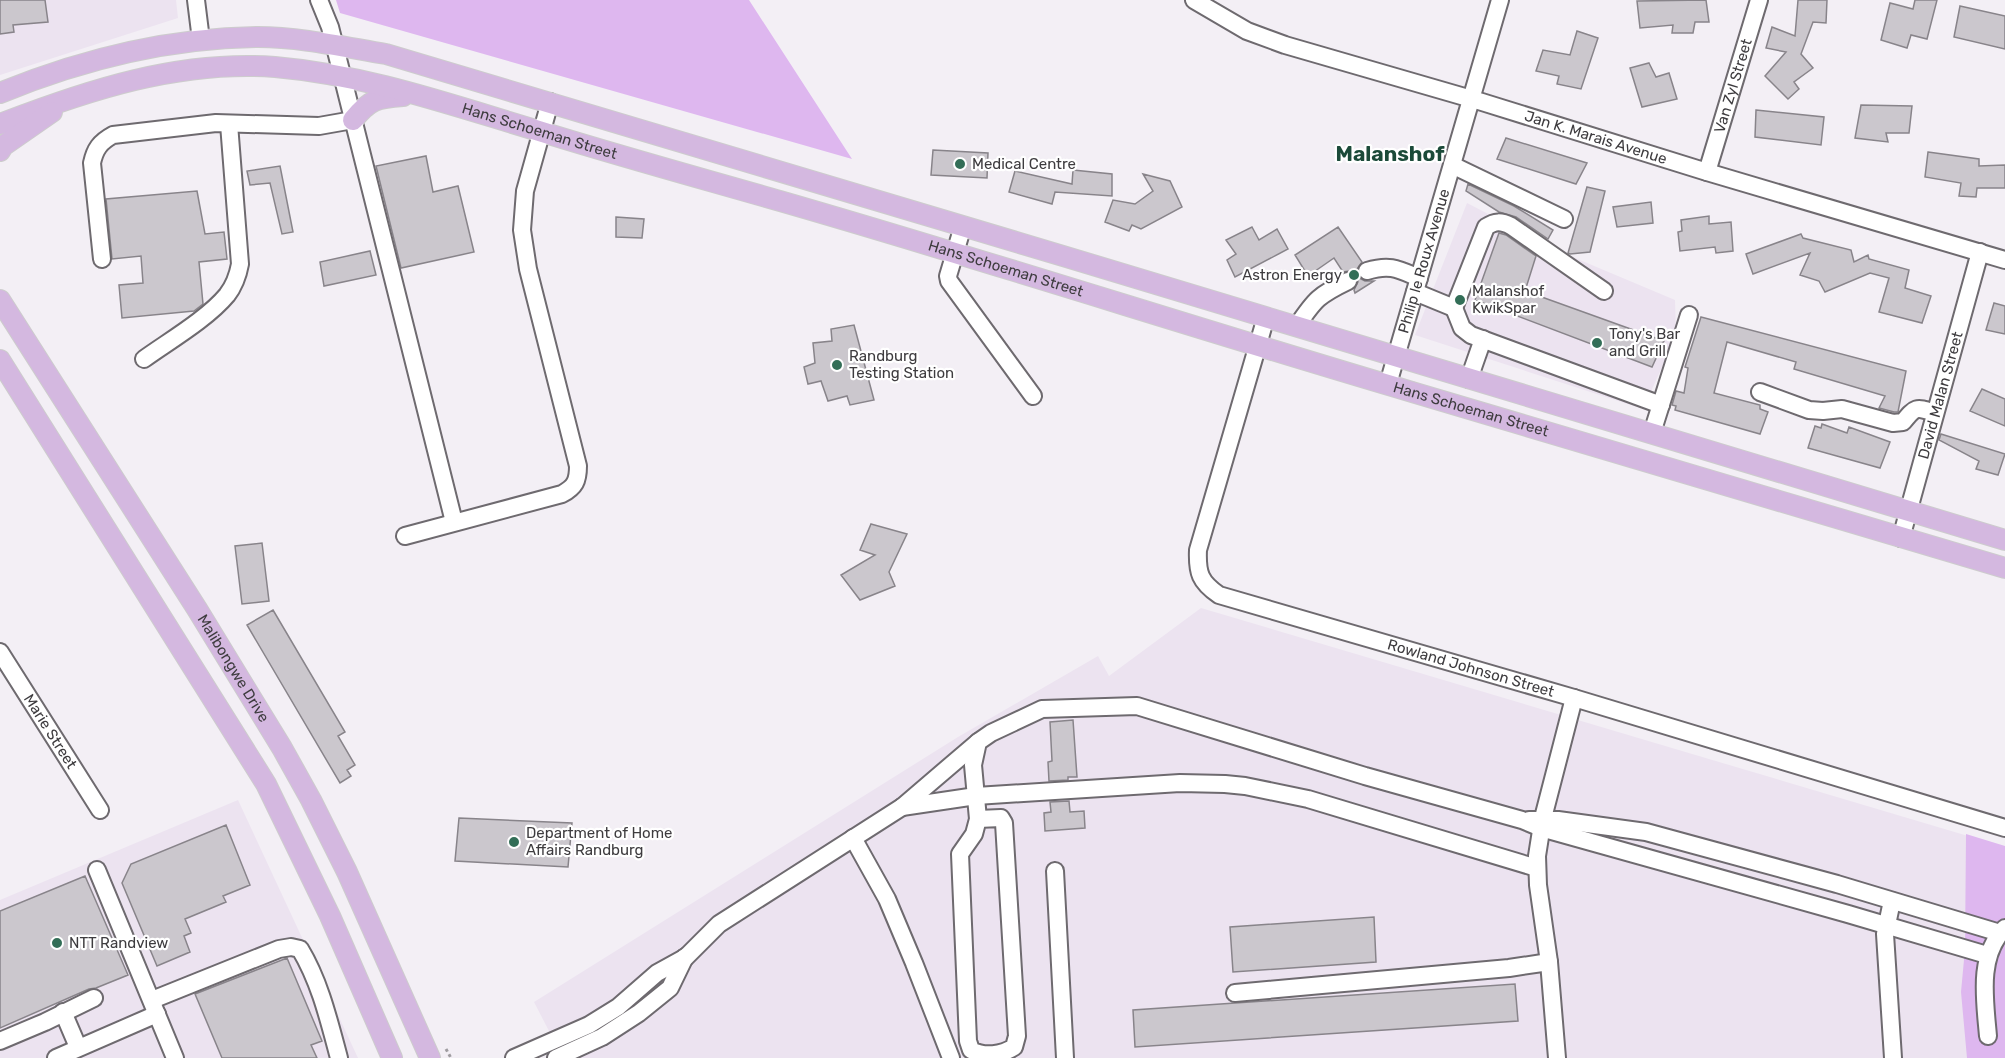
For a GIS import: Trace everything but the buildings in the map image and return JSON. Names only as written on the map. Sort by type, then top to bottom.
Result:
[{"type":"main road","name":"Hans Schoeman Street","points":[[0,93],[58,70],[93,60],[168,44],[201,40],[259,37],[302,40],[386,54],[2005,540]]},
{"type":"main road","name":"Hans Schoeman Street","points":[[0,124],[74,96],[120,83],[216,66],[272,67],[341,75],[421,94],[541,132],[954,252],[2005,568]]},
{"type":"main road","points":[[353,120],[365,106],[375,99],[421,94]]},
{"type":"main road","points":[[0,151],[3,146],[74,96]]},
{"type":"main road","name":"Malibongwe Drive","points":[[0,300],[203,619],[282,748],[347,872],[430,1058]]},
{"type":"main road","points":[[0,360],[266,784],[330,916],[392,1058]]},
{"type":"street","points":[[196,0],[201,40]]},
{"type":"street","points":[[320,0],[330,27],[454,522]]},
{"type":"street","name":"Jan K. Marais Avenue","points":[[1194,0],[1256,35],[1285,45],[2005,260]]},
{"type":"street","name":"Philip le Roux Avenue","points":[[1388,384],[1500,0]]},
{"type":"street","name":"Van Zyl Street","points":[[1707,172],[1759,0]]},
{"type":"street","points":[[405,536],[562,494],[573,488],[578,479],[578,466],[528,269],[522,230],[525,191],[550,102]]},
{"type":"street","points":[[102,259],[92,163],[95,150],[102,141],[113,135],[216,123],[319,126],[353,120]]},
{"type":"street","points":[[144,359],[208,312],[228,294],[237,278],[240,264],[229,124]]},
{"type":"street","points":[[1452,165],[1564,219]]},
{"type":"street","points":[[1454,308],[1486,227],[1494,222],[1502,222],[1511,226],[1604,291]]},
{"type":"street","points":[[963,226],[948,276],[952,287],[1034,396]]},
{"type":"street","name":"David Malan Street","points":[[1901,538],[1980,252]]},
{"type":"street","points":[[1367,271],[1379,267],[1396,268],[1417,285],[1454,308],[1462,328],[1471,335],[1661,405]]},
{"type":"street","points":[[1297,326],[1319,297],[1348,281]]},
{"type":"street","points":[[1652,433],[1689,315]]},
{"type":"street","name":"Rowland Johnson Street","points":[[1266,317],[1198,550],[1198,568],[1203,581],[1219,595],[1574,698],[2005,828]]},
{"type":"street","points":[[1469,379],[1483,339]]},
{"type":"street","points":[[1760,392],[1809,410],[1842,409],[1893,423],[1903,422],[1913,410],[1918,408],[1935,413]]},
{"type":"street","name":"Marie Street","points":[[0,652],[100,810]]},
{"type":"street","points":[[1557,1058],[1549,962],[1537,868],[1542,823],[1574,698]]},
{"type":"street","points":[[514,1058],[589,1025],[618,1007],[657,973],[686,957],[719,924],[902,807],[991,733],[1042,709],[1137,706],[1365,776],[1522,820],[1632,830],[1775,867],[2002,931],[1994,941],[1988,955],[1985,995],[1988,1036]]},
{"type":"street","points":[[978,742],[973,765],[978,819],[974,834],[960,854],[968,1041],[971,1050],[978,1054],[1006,1056],[1014,1047],[1017,1036],[1004,823],[1001,818],[978,819]]},
{"type":"street","points":[[902,807],[976,796],[1180,783],[1235,785],[1280,792],[1537,868]]},
{"type":"street","points":[[1542,823],[1669,864],[1988,955]]},
{"type":"street","points":[[853,838],[887,899],[951,1058]]},
{"type":"street","points":[[1669,864],[1676,841]]},
{"type":"street","points":[[1767,891],[1775,867]]},
{"type":"street","points":[[97,870],[175,1058]]},
{"type":"street","points":[[1055,871],[1065,1058]]},
{"type":"street","points":[[1892,901],[1886,946],[1893,1058]]},
{"type":"street","points":[[56,1058],[154,1007],[279,949],[291,946],[300,949],[327,1009],[339,1058]]},
{"type":"street","points":[[556,1058],[602,1037],[639,1013],[670,988],[686,957]]},
{"type":"street","points":[[1235,993],[1509,968],[1549,962]]},
{"type":"street","points":[[0,1041],[94,998]]},
{"type":"street","points":[[63,1012],[78,1047]]},
{"type":"shaded area","points":[[0,0],[176,0],[178,18],[0,75]]},
{"type":"shaded area","points":[[336,0],[749,0],[852,159],[340,13]]},
{"type":"shaded area","points":[[1467,203],[1568,255],[1675,300],[1676,336],[1643,409],[1415,335]]},
{"type":"shaded area","points":[[1201,608],[2005,847],[2005,1058],[563,1058],[534,1002],[958,737],[1098,656],[1109,676]]},
{"type":"shaded area","points":[[238,800],[358,1058],[0,1058],[0,900]]},
{"type":"shaded area","points":[[1966,834],[2005,846],[2005,1058],[1967,1058],[1961,992],[1965,949]]},
{"type":"place","name":"Medical Centre","points":[[960,164]]},
{"type":"place","name":"Astron Energy","points":[[1354,275]]},
{"type":"place","name":"Malanshof KwikSpar","points":[[1460,300]]},
{"type":"place","name":"Tony's Bar and Grill","points":[[1597,343]]},
{"type":"place","name":"Randburg Testing Station","points":[[837,365]]},
{"type":"place","name":"Department of Home Affairs Randburg","points":[[514,842]]},
{"type":"place","name":"NTT Randview","points":[[57,943]]},
{"type":"district","name":"Malanshof","points":[[1390,153]]}]
